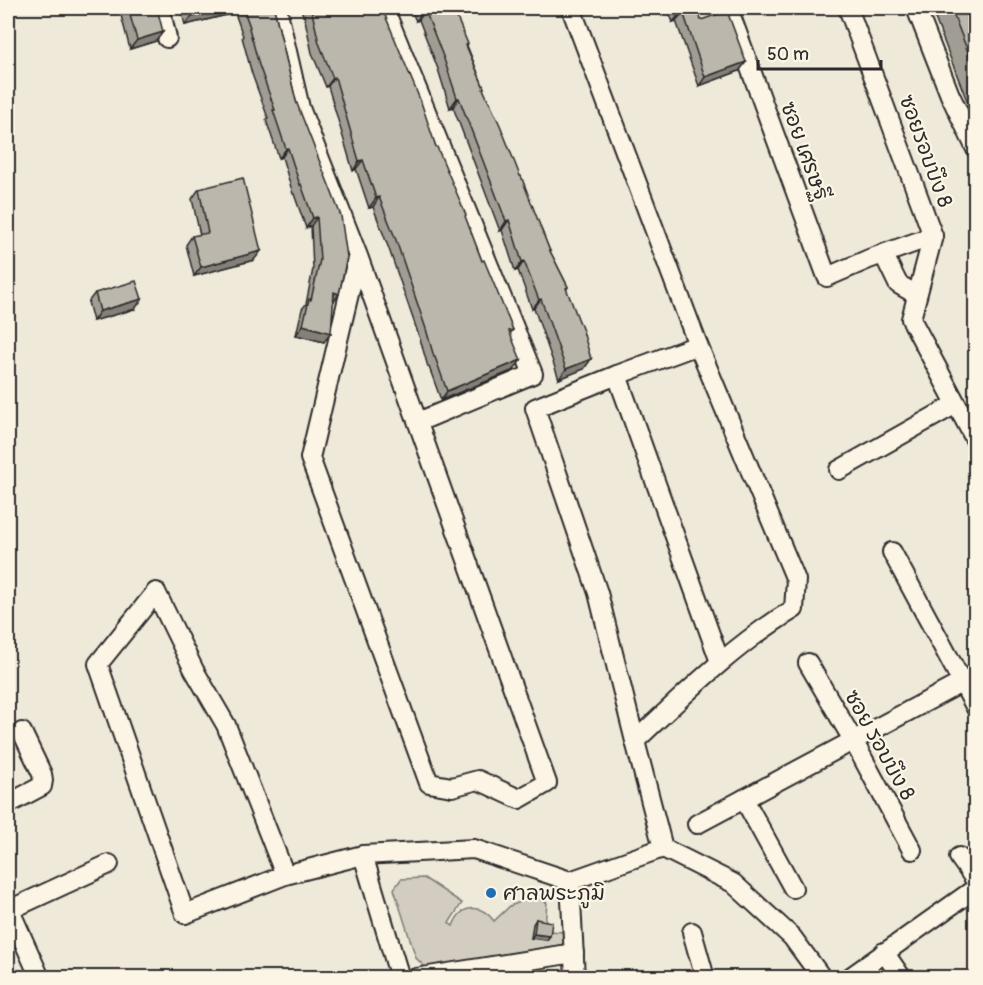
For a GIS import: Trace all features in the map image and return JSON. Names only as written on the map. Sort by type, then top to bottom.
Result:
[{"type":"street","points":[[160,8],[167,39]]},
{"type":"street","points":[[277,8],[300,108],[358,256],[547,783],[519,799],[478,780],[452,787],[429,783],[310,458],[358,256]]},
{"type":"street","points":[[384,8],[533,374],[418,422]]},
{"type":"street","points":[[571,8],[698,345],[796,580],[794,609],[781,616],[720,662],[635,741]]},
{"type":"street","name":"ซอย เศรษฐี","points":[[728,8],[827,277],[884,255]]},
{"type":"street","name":"ซอยรอบบึง 8","points":[[848,8],[933,236],[911,319],[975,441]]},
{"type":"street","points":[[916,8],[950,95],[975,149]]},
{"type":"street","points":[[917,295],[898,284],[884,255],[933,236]]},
{"type":"street","points":[[663,848],[598,593],[535,408],[698,345]]},
{"type":"street","points":[[617,375],[720,662]]},
{"type":"street","points":[[839,470],[956,404]]},
{"type":"street","points":[[892,552],[968,678],[975,708]]},
{"type":"street","points":[[285,875],[226,725],[194,670],[156,592],[98,664],[185,914],[285,875],[363,855],[474,849],[570,881],[663,848],[734,883],[792,937],[822,978]]},
{"type":"street","name":"ซอย รอบบึง 8","points":[[808,663],[853,740],[912,850]]},
{"type":"street","points":[[697,824],[968,678]]},
{"type":"street","points":[[8,804],[42,786],[42,774],[22,732]]},
{"type":"street","points":[[744,799],[793,888]]},
{"type":"street","points":[[363,855],[400,978]]},
{"type":"street","points":[[959,857],[975,881]]},
{"type":"street","points":[[40,978],[8,908],[109,864]]},
{"type":"street","points":[[570,881],[575,978]]},
{"type":"street","points":[[849,978],[975,888]]},
{"type":"street","points":[[692,932],[705,978]]},
{"type":"street","points":[[884,952],[902,978]]},
{"type":"street","points":[[416,978],[574,953]]},
{"type":"shaded area","points":[[424,878],[462,903],[449,923],[453,926],[461,913],[466,910],[483,911],[494,921],[510,906],[535,896],[547,903],[545,926],[548,931],[564,932],[564,944],[427,969],[416,958],[394,889],[401,879]]},
{"type":"building","points":[[128,8],[157,8],[163,32],[137,40]]},
{"type":"building","points":[[190,8],[225,8],[192,16]]},
{"type":"building","points":[[243,8],[274,8],[296,101],[341,216],[347,257],[339,294],[334,292],[331,333],[303,325],[320,260],[317,217],[313,218],[288,148],[286,149]]},
{"type":"building","points":[[311,8],[382,8],[421,102],[436,147],[466,215],[482,261],[484,260],[513,330],[509,331],[521,360],[447,391],[396,240],[379,197],[376,198],[363,160],[359,161],[335,77],[333,78],[319,43]]},
{"type":"building","points":[[421,8],[452,8],[455,13],[483,89],[500,125],[549,249],[568,287],[566,288],[591,359],[566,369],[541,299],[539,300],[524,261],[522,262],[509,220],[506,221],[459,98],[457,98],[425,10]]},
{"type":"building","points":[[678,8],[696,8],[701,20],[727,11],[746,62],[705,77],[683,12],[680,13]]},
{"type":"building","points":[[951,8],[975,8],[975,70]]},
{"type":"building","points":[[8,109],[10,147],[8,147]]},
{"type":"building","points":[[243,178],[261,251],[201,267],[192,236],[208,233],[199,189]]},
{"type":"building","points":[[136,281],[142,299],[100,311],[95,293]]},
{"type":"building","points":[[8,440],[13,448],[8,451]]},
{"type":"building","points":[[536,919],[552,922],[550,936],[534,934]]},
{"type":"place","name":"ศาลพระภูมิ","points":[[491,893]]}]
